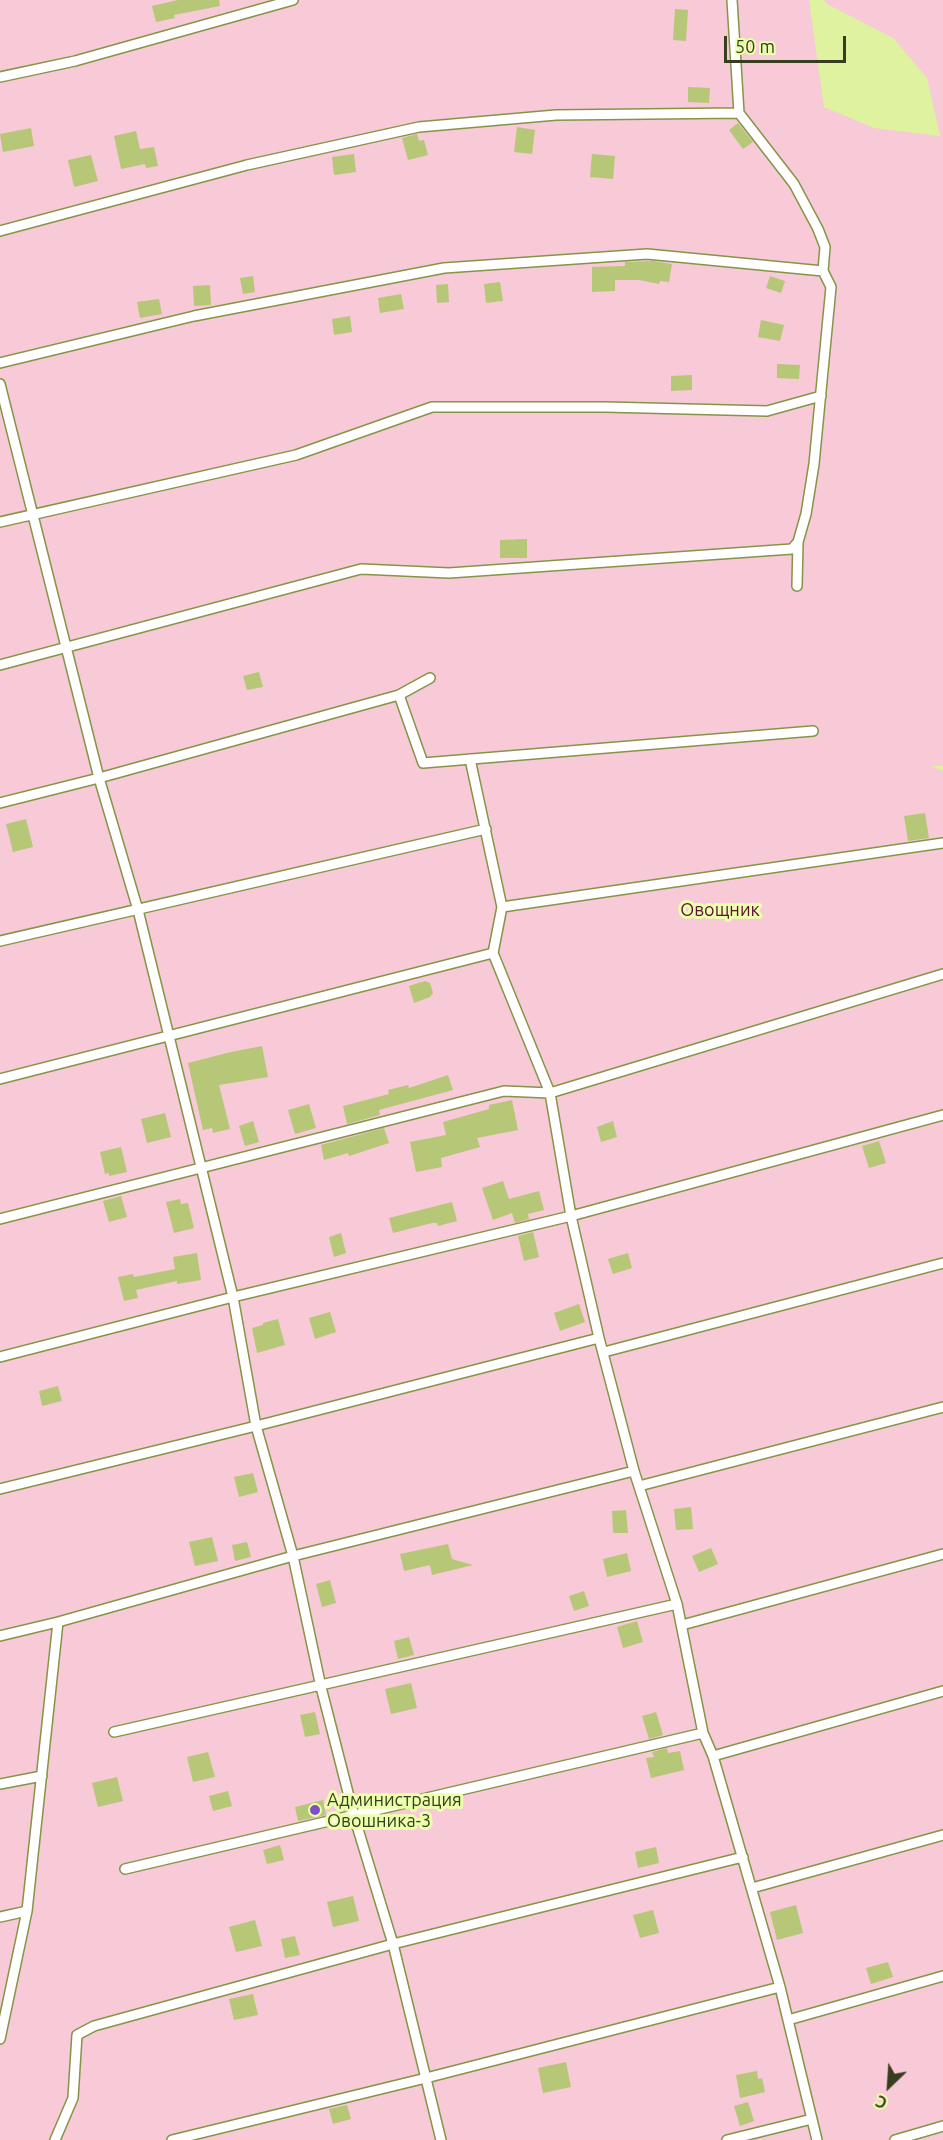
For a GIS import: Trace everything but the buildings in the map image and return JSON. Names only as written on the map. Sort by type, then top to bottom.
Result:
[{"type":"lane","points":[[0,77],[75,61],[293,0]]},
{"type":"lane","points":[[732,0],[739,112],[794,184],[818,229],[825,247],[823,271],[831,287],[814,464],[806,514],[798,542],[797,586]]},
{"type":"lane","points":[[0,231],[247,165],[419,127],[556,116],[739,112]]},
{"type":"lane","points":[[0,363],[194,316],[444,268],[647,254],[823,271]]},
{"type":"lane","points":[[0,384],[99,778],[138,910],[233,1297],[256,1426],[293,1556],[321,1686],[354,1816],[393,1944],[441,2140]]},
{"type":"lane","points":[[0,522],[296,455],[432,407],[605,407],[767,411],[821,396]]},
{"type":"lane","points":[[0,665],[361,569],[449,573],[792,549],[798,542]]},
{"type":"lane","points":[[0,803],[399,695],[430,678]]},
{"type":"lane","points":[[399,695],[423,763],[813,731]]},
{"type":"lane","points":[[470,759],[502,907],[493,953],[550,1093],[571,1216],[599,1338],[634,1471],[677,1604],[703,1732],[713,1756],[780,1987],[817,2140]]},
{"type":"lane","points":[[0,941],[486,829]]},
{"type":"lane","points":[[502,907],[943,843]]},
{"type":"lane","points":[[0,1079],[493,953]]},
{"type":"lane","points":[[0,1219],[504,1091],[550,1093],[943,974]]},
{"type":"lane","points":[[0,1357],[233,1297],[571,1216],[943,1115]]},
{"type":"lane","points":[[604,1352],[943,1263]]},
{"type":"lane","points":[[0,1489],[599,1338]]},
{"type":"lane","points":[[639,1486],[943,1407]]},
{"type":"lane","points":[[0,1636],[293,1556],[634,1471]]},
{"type":"lane","points":[[682,1625],[943,1554]]},
{"type":"lane","points":[[114,1732],[677,1604]]},
{"type":"lane","points":[[0,2039],[27,1911],[58,1622]]},
{"type":"lane","points":[[713,1756],[943,1691]]},
{"type":"lane","points":[[125,1869],[703,1732]]},
{"type":"lane","points":[[0,1784],[42,1776]]},
{"type":"lane","points":[[752,1888],[943,1835]]},
{"type":"lane","points":[[55,2140],[73,2098],[76,2035],[94,2026],[393,1944],[742,1857]]},
{"type":"lane","points":[[0,1917],[27,1911]]},
{"type":"lane","points":[[788,2020],[943,1976]]},
{"type":"lane","points":[[172,2140],[426,2078],[780,1987]]},
{"type":"lane","points":[[727,2140],[812,2119]]},
{"type":"lane","points":[[895,2140],[943,2126]]},
{"type":"green space","name":"Овощник","points":[[0,0],[809,0],[824,107],[874,128],[940,136],[927,78],[893,38],[827,4],[824,0],[943,0],[943,766],[931,766],[943,771],[943,2140],[0,2140]]},
{"type":"place","name":"Администрация Овошника-3","points":[[315,1810]]}]
